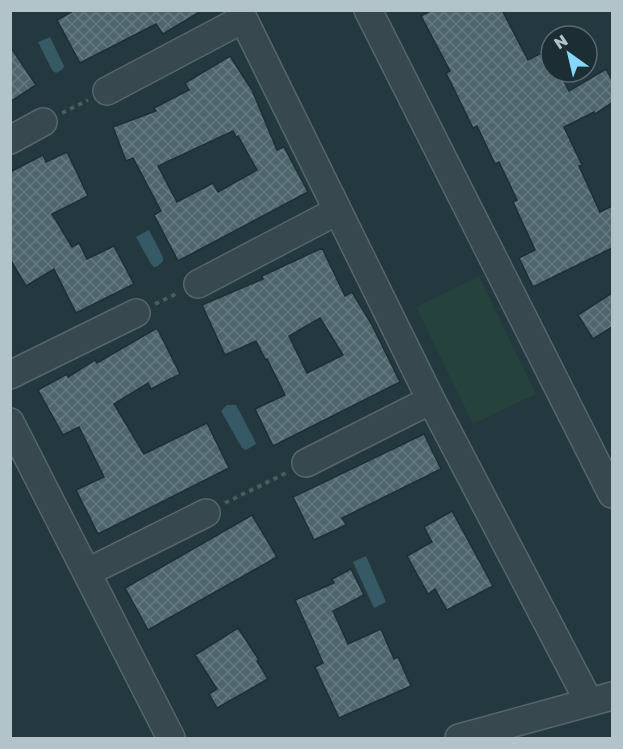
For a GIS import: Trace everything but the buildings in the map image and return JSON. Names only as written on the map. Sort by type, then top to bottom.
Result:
[{"type":"street","points":[[368,10],[612,494]]},
{"type":"street","points":[[107,91],[241,15],[430,400],[601,699],[459,738]]},
{"type":"street","points":[[10,140],[42,122]]},
{"type":"street","points":[[198,284],[337,211]]},
{"type":"street","points":[[10,375],[135,314]]},
{"type":"street","points":[[306,463],[430,400]]},
{"type":"street","points":[[10,422],[171,738]]},
{"type":"street","points":[[88,572],[206,513]]},
{"type":"path","points":[[42,122],[107,91]]},
{"type":"path","points":[[135,314],[198,284]]},
{"type":"path","points":[[206,513],[306,463]]},
{"type":"green space","points":[[479,276],[536,394],[473,424],[416,307]]},
{"type":"water","points":[[50,37],[64,66],[56,73],[52,70],[38,42]]},
{"type":"water","points":[[149,230],[163,257],[163,261],[154,267],[136,237]]},
{"type":"water","points":[[227,405],[236,405],[254,439],[256,444],[246,450],[242,448],[221,411]]},
{"type":"water","points":[[366,556],[386,602],[374,608],[353,562]]}]
